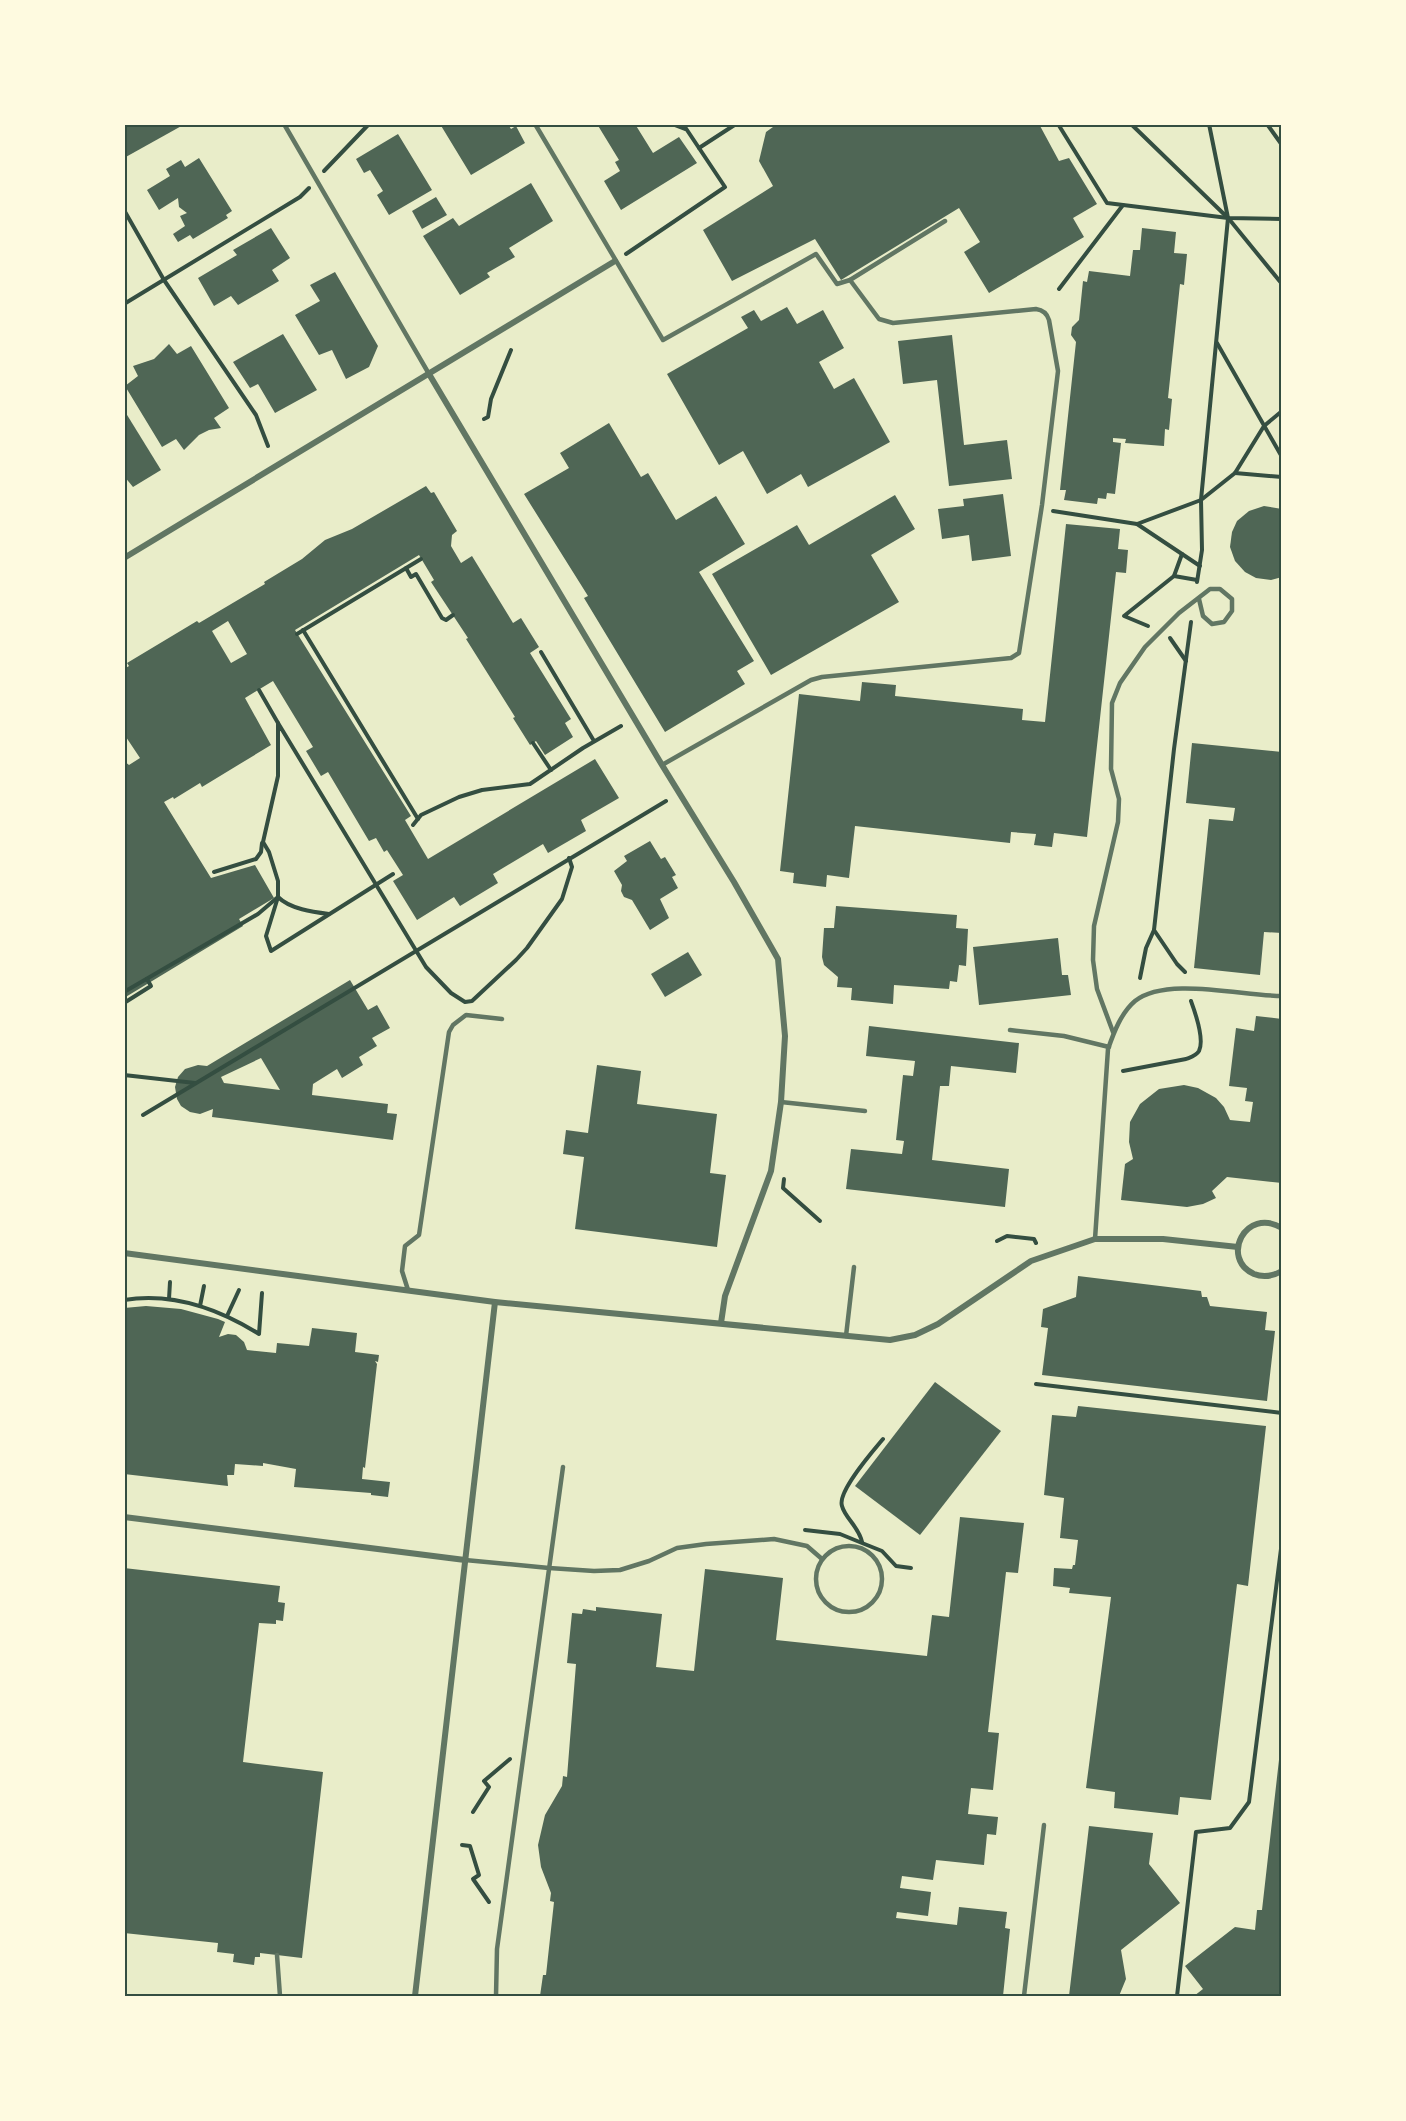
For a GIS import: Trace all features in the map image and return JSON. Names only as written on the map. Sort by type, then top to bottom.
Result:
[{"type":"street","points":[[124,558],[615,261]]},
{"type":"street","points":[[429,374],[778,959],[784,1036],[781,1102],[771,1171],[725,1296],[721,1323]]},
{"type":"street","points":[[1281,1228],[1267,1222],[1252,1226],[1241,1237],[1238,1247],[1242,1264],[1252,1273],[1266,1276],[1281,1271]]},
{"type":"street","points":[[124,1253],[495,1302],[890,1340],[915,1335],[938,1324],[1031,1261],[1095,1239],[1163,1239],[1238,1247]]},
{"type":"street","points":[[415,1996],[495,1302]]},
{"type":"street","points":[[124,1517],[465,1560]]},
{"type":"lane","points":[[284,124],[429,374]]},
{"type":"lane","points":[[535,124],[663,340],[816,254],[837,284],[850,280],[945,220]]},
{"type":"lane","points":[[662,765],[812,680],[822,677],[1011,658],[1019,653],[1042,505],[1058,371],[1047,315],[1042,310],[1036,309],[885,321],[879,319],[850,280]]},
{"type":"lane","points":[[1113,1032],[1097,989],[1093,960],[1094,926],[1118,822],[1119,799],[1111,769],[1113,703],[1120,683],[1145,647],[1160,631],[1196,600],[1210,589],[1220,589],[1232,599],[1232,611],[1224,622],[1212,624],[1203,616],[1196,600]]},
{"type":"lane","points":[[1095,1239],[1109,1047],[1113,1032],[1123,1015],[1136,1001],[1153,992],[1175,988],[1281,996]]},
{"type":"lane","points":[[408,1290],[402,1271],[405,1246],[419,1235],[449,1032],[453,1025],[466,1015],[502,1019]]},
{"type":"lane","points":[[1010,1030],[1064,1036],[1109,1047]]},
{"type":"lane","points":[[781,1102],[865,1111]]},
{"type":"lane","points":[[846,1336],[854,1267]]},
{"type":"lane","points":[[496,1996],[496,1948],[563,1467]]},
{"type":"lane","points":[[465,1560],[594,1571],[620,1570],[649,1561],[677,1548],[774,1539],[807,1546],[822,1559]]},
{"type":"lane","points":[[852,1546],[862,1549],[878,1564],[881,1585],[878,1595],[862,1610],[840,1612],[830,1607],[822,1600],[815,1579],[822,1559],[831,1551],[841,1547],[852,1546]]},
{"type":"lane","points":[[1024,1996],[1044,1826]]},
{"type":"lane","points":[[277,1955],[280,1996]]},
{"type":"path","points":[[124,304],[300,197],[369,124]]},
{"type":"path","points":[[615,261],[725,187],[684,127],[672,124]]},
{"type":"path","points":[[699,148],[736,124]]},
{"type":"path","points":[[1058,124],[1107,203],[1228,218],[1280,219],[1281,213]]},
{"type":"path","points":[[1131,124],[1228,218],[1281,284]]},
{"type":"path","points":[[1140,978],[1146,948],[1154,930],[1174,749],[1202,550],[1201,500],[1228,218],[1209,124]]},
{"type":"path","points":[[1268,124],[1281,145]]},
{"type":"path","points":[[1059,289],[1123,205]]},
{"type":"path","points":[[124,210],[164,280],[256,416],[268,446]]},
{"type":"path","points":[[1216,341],[1281,457]]},
{"type":"path","points":[[483,419],[488,417],[491,399],[511,350]]},
{"type":"path","points":[[1137,524],[1201,500],[1235,473],[1264,426],[1281,411]]},
{"type":"path","points":[[1235,473],[1281,477]]},
{"type":"path","points":[[1053,511],[1137,524],[1200,566]]},
{"type":"path","points":[[1182,554],[1174,576],[1124,616],[1160,631],[1173,641],[1186,662]]},
{"type":"path","points":[[297,634],[421,559]]},
{"type":"path","points":[[406,568],[411,577],[416,574],[442,618],[446,620],[453,615]]},
{"type":"path","points":[[1174,576],[1197,580]]},
{"type":"path","points":[[303,630],[418,819]]},
{"type":"path","points":[[541,652],[594,741]]},
{"type":"path","points":[[259,690],[426,967],[451,993],[466,1002],[472,1001],[516,960],[561,899],[572,867],[569,858]]},
{"type":"path","points":[[214,872],[256,859],[261,852],[278,776],[279,723]]},
{"type":"path","points":[[413,825],[421,815],[451,800],[482,790],[530,784],[594,741],[621,726]]},
{"type":"path","points":[[533,742],[550,770]]},
{"type":"path","points":[[143,1115],[666,801]]},
{"type":"path","points":[[262,842],[269,852],[279,881],[278,897],[266,936],[271,951],[393,874]]},
{"type":"path","points":[[278,897],[291,905],[330,914]]},
{"type":"path","points":[[124,992],[258,914],[278,897]]},
{"type":"path","points":[[1154,930],[1185,972]]},
{"type":"path","points":[[124,1003],[151,986],[147,979]]},
{"type":"path","points":[[1123,1071],[1186,1059],[1195,1055],[1200,1049],[1200,1041],[1191,1000]]},
{"type":"path","points":[[124,1075],[196,1083]]},
{"type":"path","points":[[783,1188],[820,1221]]},
{"type":"path","points":[[997,1241],[1007,1236],[1035,1239],[1036,1243]]},
{"type":"path","points":[[170,1282],[170,1299]]},
{"type":"path","points":[[201,1306],[204,1286]]},
{"type":"path","points":[[227,1316],[239,1290]]},
{"type":"path","points":[[124,1300],[170,1299],[201,1306],[227,1316],[259,1334],[262,1293]]},
{"type":"path","points":[[1036,1384],[1281,1413]]},
{"type":"path","points":[[862,1543],[861,1535],[843,1509],[842,1498],[846,1488],[883,1439]]},
{"type":"path","points":[[795,1529],[840,1534],[882,1551],[896,1566],[911,1568]]},
{"type":"path","points":[[1177,1996],[1196,1832],[1230,1828],[1249,1802],[1281,1541]]},
{"type":"path","points":[[473,1812],[489,1787],[484,1781],[511,1758]]},
{"type":"path","points":[[462,1845],[470,1846],[479,1875],[473,1879],[489,1902]]},
{"type":"building","points":[[124,124],[185,124],[124,158]]},
{"type":"building","points":[[440,124],[508,124],[511,129],[516,126],[525,143],[471,175]]},
{"type":"building","points":[[597,124],[635,124],[653,153],[679,137],[697,163],[621,210],[604,181],[620,171],[615,162],[619,160]]},
{"type":"building","points":[[771,124],[1039,124],[1059,161],[1069,158],[1097,204],[1073,218],[1084,237],[989,293],[964,252],[980,242],[959,208],[841,280],[815,239],[732,281],[703,230],[773,186],[759,161],[766,132],[773,127]]},
{"type":"building","points":[[398,134],[432,190],[389,215],[377,195],[383,191],[370,170],[364,173],[356,159]]},
{"type":"building","points":[[199,158],[232,211],[226,215],[228,218],[193,239],[190,235],[178,242],[173,234],[185,226],[180,216],[187,213],[179,207],[178,198],[159,210],[147,190],[170,176],[166,169],[181,160],[185,167]]},
{"type":"building","points":[[531,183],[553,221],[509,248],[515,257],[487,273],[490,277],[460,295],[423,236],[453,218],[459,226]]},
{"type":"building","points":[[436,197],[447,215],[422,229],[412,211]]},
{"type":"building","points":[[271,228],[290,258],[272,270],[279,281],[238,305],[231,296],[214,306],[198,278],[237,255],[233,250]]},
{"type":"building","points":[[1142,228],[1176,232],[1174,253],[1187,254],[1184,285],[1180,284],[1168,398],[1172,399],[1169,430],[1165,429],[1164,446],[1125,443],[1126,439],[1113,438],[1113,442],[1121,443],[1115,494],[1107,493],[1106,499],[1098,498],[1097,504],[1064,500],[1066,490],[1060,490],[1076,342],[1071,335],[1072,327],[1079,320],[1083,281],[1087,282],[1089,271],[1130,276],[1133,250],[1140,250]]},
{"type":"building","points":[[335,272],[378,346],[369,367],[346,379],[332,350],[319,355],[295,315],[320,301],[310,285]]},
{"type":"building","points":[[787,307],[797,324],[823,310],[844,348],[819,362],[834,389],[854,378],[890,442],[808,487],[801,474],[767,494],[743,451],[719,465],[667,374],[748,328],[741,317],[754,310],[761,321]]},
{"type":"building","points":[[283,334],[317,390],[275,413],[258,384],[250,388],[233,362]]},
{"type":"building","points":[[952,335],[964,445],[1007,440],[1012,479],[949,486],[937,380],[903,384],[898,341]]},
{"type":"building","points":[[169,344],[177,354],[191,346],[229,408],[214,418],[221,428],[199,435],[184,450],[176,439],[162,447],[125,386],[138,376],[133,366],[154,359]]},
{"type":"building","points":[[124,410],[161,470],[133,487],[124,476]]},
{"type":"building","points":[[609,423],[641,477],[648,473],[676,520],[716,496],[745,544],[699,572],[754,661],[737,671],[745,684],[665,732],[584,598],[588,596],[524,494],[569,468],[560,453]]},
{"type":"building","points":[[426,486],[431,493],[434,492],[457,531],[452,535],[451,546],[461,563],[472,556],[513,623],[521,618],[539,647],[530,653],[571,719],[565,723],[573,737],[545,755],[536,741],[530,745],[466,639],[468,638],[431,582],[434,580],[419,555],[295,630],[411,816],[405,820],[428,859],[595,759],[619,798],[581,820],[586,831],[548,853],[543,844],[493,874],[498,883],[460,906],[454,897],[417,920],[393,881],[403,875],[387,850],[384,852],[376,838],[369,841],[328,772],[321,776],[306,751],[313,747],[273,681],[245,698],[271,745],[202,787],[200,783],[174,799],[173,797],[164,802],[211,878],[255,865],[274,898],[239,919],[243,926],[124,998],[124,761],[129,765],[140,758],[124,734],[124,669],[129,666],[127,663],[265,584],[264,582],[302,559],[325,540],[352,529]],"holes":[[[228,621],[247,654],[231,663],[212,631]]]},
{"type":"building","points":[[1003,494],[1011,556],[972,561],[969,535],[942,539],[938,509],[964,506],[963,499]]},
{"type":"building","points":[[895,495],[915,529],[871,555],[899,602],[771,675],[712,574],[797,525],[809,545]]},
{"type":"building","points":[[1264,506],[1282,509],[1282,577],[1271,580],[1256,578],[1245,572],[1235,561],[1230,547],[1232,532],[1237,521],[1249,511]]},
{"type":"building","points":[[1066,524],[1120,529],[1118,549],[1128,550],[1126,573],[1116,572],[1087,837],[1054,833],[1052,847],[1034,845],[1036,834],[1011,832],[1010,843],[855,826],[849,878],[827,875],[826,887],[793,883],[794,873],[780,871],[799,694],[860,701],[862,682],[896,685],[895,696],[1023,709],[1022,720],[1045,722]]},
{"type":"building","points":[[1192,743],[1282,752],[1282,933],[1264,932],[1260,975],[1194,968],[1209,819],[1233,821],[1235,808],[1186,803]]},
{"type":"building","points":[[650,841],[661,859],[665,857],[676,875],[672,877],[678,888],[660,899],[669,918],[650,930],[632,900],[624,897],[621,891],[622,885],[614,871],[627,861],[624,856]]},
{"type":"building","points":[[836,906],[957,915],[956,928],[968,929],[966,966],[959,965],[957,982],[950,981],[949,989],[894,985],[893,1004],[851,1000],[852,988],[837,987],[838,977],[824,965],[822,957],[824,928],[834,928]]},
{"type":"building","points":[[1058,938],[1062,975],[1068,975],[1071,995],[979,1005],[973,947]]},
{"type":"building","points":[[688,952],[702,975],[665,997],[651,974]]},
{"type":"building","points":[[350,980],[368,1010],[377,1005],[390,1028],[372,1038],[377,1046],[359,1057],[363,1065],[342,1078],[337,1069],[313,1084],[312,1095],[388,1104],[387,1113],[397,1114],[393,1140],[212,1117],[213,1109],[200,1114],[190,1112],[181,1106],[177,1099],[175,1087],[178,1077],[185,1069],[198,1065],[207,1066]],"holes":[[[261,1058],[280,1090],[224,1083],[221,1077]]]},
{"type":"building","points":[[1256,1016],[1282,1019],[1282,1183],[1227,1177],[1212,1191],[1216,1198],[1203,1204],[1187,1207],[1121,1200],[1125,1164],[1133,1159],[1129,1142],[1130,1122],[1140,1104],[1159,1089],[1184,1085],[1198,1088],[1216,1098],[1224,1107],[1230,1120],[1250,1122],[1253,1102],[1245,1101],[1247,1088],[1229,1086],[1236,1028],[1254,1031]]},
{"type":"building","points":[[869,1026],[1019,1043],[1016,1073],[951,1066],[949,1086],[940,1086],[932,1160],[1009,1169],[1005,1207],[846,1189],[851,1149],[902,1154],[904,1141],[896,1140],[903,1075],[913,1076],[915,1061],[866,1056]]},
{"type":"building","points":[[597,1065],[641,1071],[637,1104],[717,1114],[710,1173],[726,1175],[717,1247],[575,1229],[584,1157],[563,1154],[566,1130],[588,1133]]},
{"type":"building","points":[[1078,1276],[1201,1291],[1202,1297],[1207,1297],[1210,1306],[1267,1312],[1265,1330],[1275,1331],[1267,1401],[1042,1375],[1048,1328],[1041,1327],[1043,1309],[1076,1297]]},
{"type":"building","points":[[146,1306],[181,1309],[225,1322],[219,1337],[228,1334],[236,1335],[244,1342],[247,1350],[276,1353],[277,1343],[309,1346],[312,1328],[357,1333],[355,1352],[379,1355],[378,1362],[375,1361],[377,1364],[362,1479],[390,1482],[388,1497],[371,1495],[371,1493],[294,1487],[296,1469],[263,1463],[263,1466],[235,1464],[234,1475],[227,1475],[228,1486],[124,1474],[124,1308]]},
{"type":"building","points":[[935,1382],[1001,1431],[920,1535],[855,1486]]},
{"type":"building","points":[[1078,1406],[1266,1426],[1248,1586],[1237,1584],[1211,1800],[1180,1797],[1178,1815],[1114,1808],[1115,1792],[1086,1788],[1111,1597],[1069,1593],[1070,1588],[1053,1586],[1054,1568],[1072,1569],[1075,1565],[1078,1540],[1060,1538],[1064,1498],[1044,1495],[1052,1415],[1076,1417]]},
{"type":"building","points":[[960,1517],[1024,1523],[1018,1573],[1006,1572],[988,1732],[999,1733],[993,1790],[971,1788],[968,1814],[998,1817],[996,1835],[987,1834],[984,1865],[936,1860],[933,1880],[902,1876],[900,1888],[931,1892],[928,1916],[897,1912],[896,1918],[957,1925],[959,1907],[1007,1912],[1005,1928],[1010,1929],[1003,1996],[540,1996],[543,1975],[546,1975],[554,1902],[550,1901],[551,1893],[541,1867],[538,1845],[545,1815],[562,1786],[563,1776],[567,1777],[576,1664],[567,1663],[572,1613],[582,1614],[583,1609],[596,1611],[596,1607],[662,1614],[656,1667],[694,1671],[705,1569],[783,1578],[776,1640],[927,1656],[932,1615],[949,1617]]},
{"type":"building","points":[[124,1568],[280,1586],[278,1602],[285,1603],[283,1621],[276,1620],[276,1624],[259,1623],[243,1762],[323,1772],[302,1958],[260,1953],[260,1957],[255,1957],[254,1965],[233,1962],[234,1954],[217,1952],[218,1943],[124,1933]]},
{"type":"building","points":[[1280,1751],[1282,1751],[1282,1996],[1194,1996],[1203,1989],[1185,1966],[1235,1927],[1255,1930],[1257,1910],[1262,1910]]},
{"type":"building","points":[[1089,1826],[1153,1833],[1149,1864],[1180,1903],[1121,1950],[1126,1979],[1119,1996],[1069,1996]]}]
